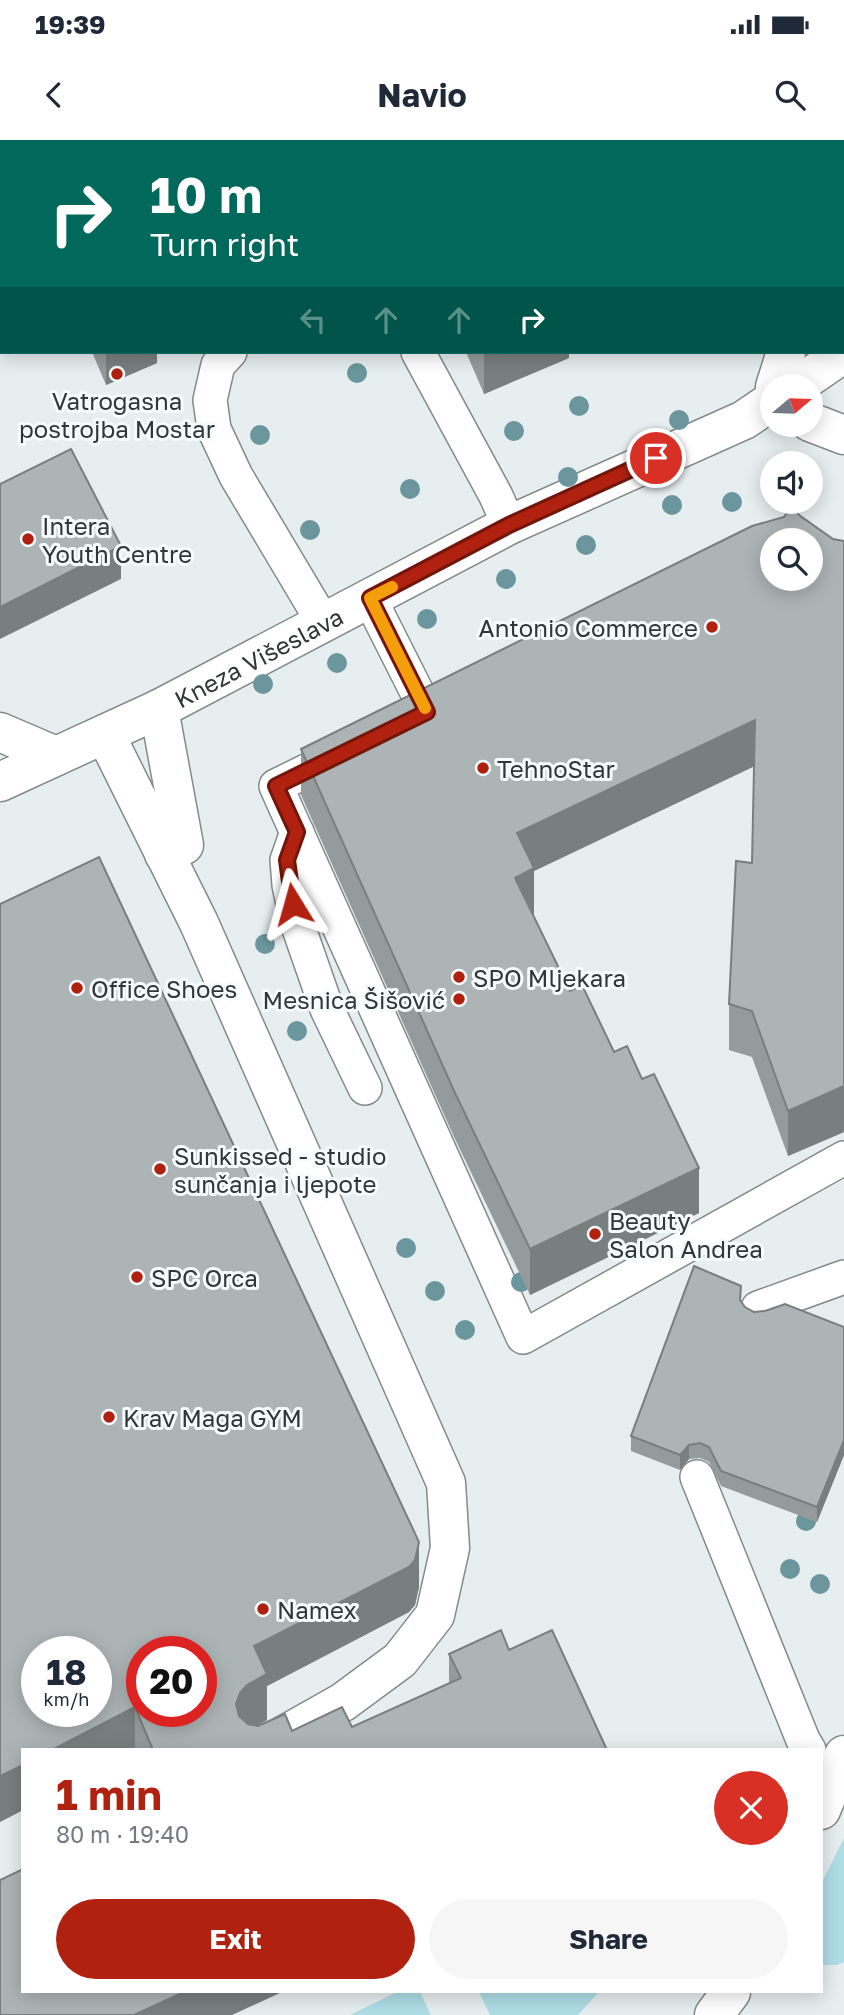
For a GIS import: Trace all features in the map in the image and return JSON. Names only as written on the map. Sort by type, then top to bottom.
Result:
[{"type":"street","points":[[779,374],[785,354]]},
{"type":"street","points":[[814,374],[843,354]]},
{"type":"street","name":"Kneza Višeslava","points":[[0,782],[159,709],[509,525],[760,411]]},
{"type":"street","points":[[823,416],[844,417]]},
{"type":"street","points":[[823,427],[844,435]]},
{"type":"street","points":[[159,709],[184,845],[164,854]]},
{"type":"street","points":[[0,732],[56,756]]},
{"type":"street","points":[[105,734],[199,923],[446,1483],[450,1548],[435,1615],[400,1660],[343,1702],[262,1748]]},
{"type":"lane","points":[[228,354],[218,365],[210,401],[214,429],[236,476],[323,622]]},
{"type":"lane","points":[[419,354],[509,525]]},
{"type":"lane","points":[[370,598],[428,711]]},
{"type":"lane","points":[[369,740],[276,786],[523,1337],[844,1158]]},
{"type":"lane","points":[[297,832],[287,860],[297,923],[327,1009],[365,1088]]},
{"type":"lane","points":[[758,1308],[844,1277]]},
{"type":"lane","points":[[697,1477],[808,1748]]},
{"type":"shaded area","points":[[844,1838],[844,1962],[837,1965],[823,1965],[823,1880]]},
{"type":"shaded area","points":[[395,1993],[420,1993],[431,2015],[350,2015]]},
{"type":"shaded area","points":[[479,1993],[598,1993],[578,2015],[490,2015]]},
{"type":"building","points":[[71,449],[121,546],[0,607],[0,484]]},
{"type":"building","name":"SPO Mljekara","points":[[786,514],[798,514],[817,528],[760,528],[760,591],[823,591],[823,532],[833,539],[844,541],[844,1086],[788,1111],[752,1011],[729,1004],[736,861],[752,863],[755,720],[517,833],[534,868],[515,878],[570,991],[582,985],[614,1052],[627,1046],[642,1079],[654,1074],[699,1168],[530,1249],[455,1093],[301,749],[752,526],[784,517]]},
{"type":"building","name":"SPC Orca","points":[[99,857],[419,1542],[415,1560],[409,1567],[254,1646],[267,1674],[247,1685],[240,1693],[236,1704],[239,1716],[248,1724],[258,1726],[285,1714],[292,1731],[342,1707],[352,1727],[461,1678],[449,1654],[501,1630],[509,1650],[552,1630],[606,1748],[152,1748],[143,1727],[217,1727],[217,1636],[126,1636],[126,1712],[112,1719],[112,1636],[21,1636],[21,1727],[96,1727],[56,1748],[21,1748],[21,1766],[0,1776],[0,904]]},
{"type":"building","points":[[694,1266],[741,1286],[740,1300],[754,1312],[785,1304],[844,1327],[844,1440],[817,1507],[721,1471],[709,1447],[700,1443],[689,1445],[680,1455],[631,1436]]},
{"type":"building","points":[[21,1870],[21,1993],[182,1993],[134,2015],[0,2015],[0,1880]]},
{"type":"slow traffic","points":[[392,587],[370,598],[425,708]]},
{"type":"place","name":"Vatrogasna postrojba Mostar","points":[[117,374]]},
{"type":"place","name":"Intera Youth Centre","points":[[28,539]]},
{"type":"place","name":"Antonio Commerce","points":[[712,627]]},
{"type":"place","name":"TehnoStar","points":[[483,768]]},
{"type":"place","name":"SPO Mljekara","points":[[459,977]]},
{"type":"place","name":"Office Shoes","points":[[77,988]]},
{"type":"place","name":"Mesnica Šišović","points":[[459,999]]},
{"type":"place","name":"Sunkissed - studio sunčanja i ljepote","points":[[160,1169]]},
{"type":"place","name":"Beauty Salon Andrea","points":[[595,1234]]},
{"type":"place","name":"SPC Orca","points":[[137,1277]]},
{"type":"place","name":"Krav Maga GYM","points":[[109,1417]]},
{"type":"place","name":"Namex","points":[[263,1609]]},
{"type":"route","points":[[293,904],[287,860],[297,832],[276,786],[427,712],[370,598],[509,525],[656,458]]}]
